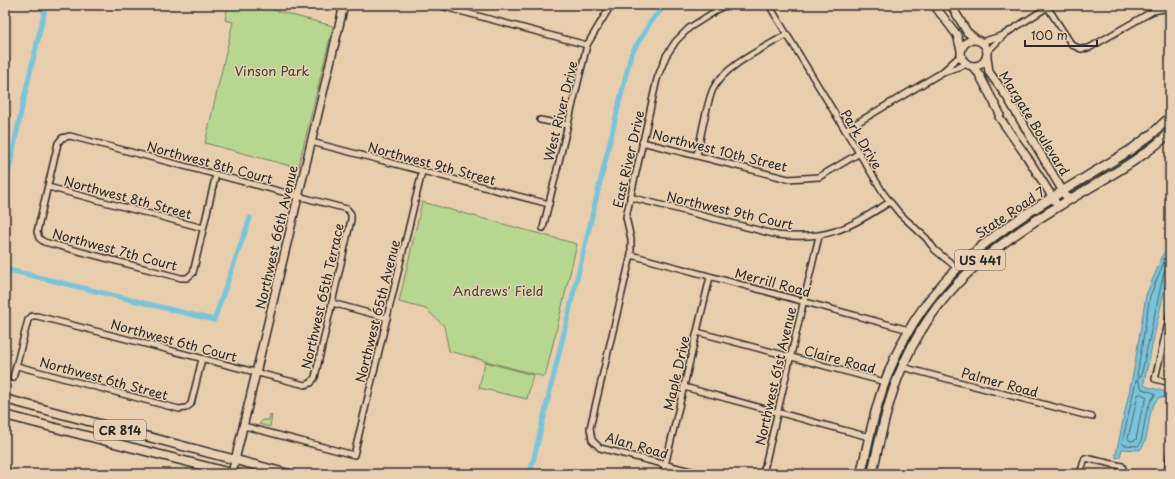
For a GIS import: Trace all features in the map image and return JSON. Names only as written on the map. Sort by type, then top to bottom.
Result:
[{"type":"main road","name":"State Road 7","points":[[861,474],[874,417],[885,382],[900,345],[931,298],[957,268],[993,235],[1132,149],[1160,127],[1170,117]]},
{"type":"main road","points":[[1153,148],[1159,136],[1160,127]]},
{"type":"main road","name":"State Road 7","points":[[872,474],[890,401],[902,367],[920,333],[946,294],[973,266],[996,247],[1058,206],[1153,148],[1170,133]]},
{"type":"main road","points":[[946,294],[946,289],[956,276],[957,268]]},
{"type":"main road","points":[[900,345],[899,359],[902,367]]},
{"type":"main road","name":"CR 814","points":[[5,399],[289,474]]},
{"type":"main road","name":"CR 814","points":[[5,415],[233,474]]},
{"type":"main road","points":[[874,417],[880,442]]},
{"type":"main road","points":[[869,437],[874,447],[876,459]]},
{"type":"street","name":"Northwest 66th Avenue","points":[[233,474],[344,5]]},
{"type":"street","points":[[437,5],[458,8],[587,45]]},
{"type":"street","name":"West River Drive","points":[[543,228],[587,45],[610,5]]},
{"type":"street","name":"East River Drive","points":[[592,440],[590,428],[631,255],[631,239],[626,217],[657,79],[666,56],[676,41],[689,28],[725,5]]},
{"type":"street","name":"Park Drive","points":[[769,5],[858,154],[890,202],[926,238],[935,250],[957,268]]},
{"type":"street","points":[[934,5],[957,35],[961,52],[970,65]]},
{"type":"street","points":[[951,5],[967,32],[979,41],[987,54]]},
{"type":"street","points":[[845,130],[941,73],[970,65],[981,64],[987,54],[1005,34],[1048,6],[1072,45],[1081,49],[1089,48],[1153,10],[1170,8]]},
{"type":"street","points":[[941,73],[961,52],[966,43],[1005,34]]},
{"type":"street","points":[[697,155],[713,90],[721,77],[731,68],[786,35]]},
{"type":"street","name":"Margate Boulevard","points":[[987,54],[989,72],[1007,97],[1068,200]]},
{"type":"street","name":"Margate Boulevard","points":[[970,65],[979,74],[1000,114],[999,116],[1058,206]]},
{"type":"street","points":[[540,120],[567,125]]},
{"type":"street","name":"Northwest 8th Court","points":[[48,187],[58,143],[62,138],[70,136],[347,209],[351,214]]},
{"type":"street","name":"Northwest 9th Street","points":[[311,142],[549,204]]},
{"type":"street","name":"Northwest 10th Street","points":[[642,142],[788,179],[819,177],[858,154]]},
{"type":"street","points":[[1027,157],[1038,163],[1042,160],[1042,154]]},
{"type":"street","name":"Northwest 65th Avenue","points":[[244,426],[354,455],[422,172]]},
{"type":"street","points":[[203,228],[216,174]]},
{"type":"street","name":"Northwest 8th Street","points":[[48,187],[203,228]]},
{"type":"street","name":"Northwest 7th Court","points":[[48,187],[37,232],[39,238],[52,244],[181,278],[188,278],[193,273],[203,228]]},
{"type":"street","name":"Northwest 9th Court","points":[[630,197],[777,235],[797,237],[819,236],[858,221],[890,202]]},
{"type":"street","name":"Northwest 65th Terrace","points":[[311,383],[314,377],[332,303],[351,214]]},
{"type":"street","name":"Northwest 61st Avenue","points":[[763,474],[819,236]]},
{"type":"street","name":"Merrill Road","points":[[631,255],[909,330]]},
{"type":"street","name":"Maple Drive","points":[[663,474],[710,277]]},
{"type":"street","points":[[332,303],[387,318]]},
{"type":"street","points":[[1170,314],[1155,379],[1170,383]]},
{"type":"street","name":"Northwest 6th Court","points":[[17,366],[28,320],[32,316],[37,316],[305,385],[311,383]]},
{"type":"street","name":"Claire Road","points":[[697,332],[885,382]]},
{"type":"street","name":"Northwest 6th Street","points":[[17,366],[179,409],[186,408],[191,404],[202,359]]},
{"type":"street","points":[[13,378],[17,366]]},
{"type":"street","name":"Palmer Road","points":[[902,367],[1092,417]]},
{"type":"street","points":[[684,388],[869,437]]},
{"type":"street","name":"Alan Road","points":[[592,440],[600,448],[702,474]]},
{"type":"street","points":[[1167,474],[1170,453]]},
{"type":"street","points":[[1080,474],[1085,458],[1122,466],[1125,474]]},
{"type":"green space","name":"Vinson Park","points":[[228,5],[254,5],[333,26],[298,168],[205,143],[233,22],[225,20]]},
{"type":"green space","name":"Andrews' Field","points":[[422,202],[577,244],[545,377],[449,351],[444,326],[426,309],[399,302]]},
{"type":"green space","points":[[485,362],[533,375],[527,399],[479,388]]},
{"type":"green space","points":[[270,414],[272,415],[270,427],[259,424],[263,420],[269,420]]},
{"type":"water","points":[[1170,232],[1170,264],[1144,382],[1145,386],[1170,393],[1170,399],[1160,397],[1155,402],[1150,416],[1144,444],[1140,450],[1122,449],[1120,457],[1116,458],[1134,369],[1146,295],[1166,248]]},
{"type":"waterway","points":[[5,189],[24,98],[46,5]]},
{"type":"waterway","points":[[530,474],[631,54],[651,21],[666,5]]},
{"type":"waterway","points":[[5,269],[214,320],[250,218]]}]
